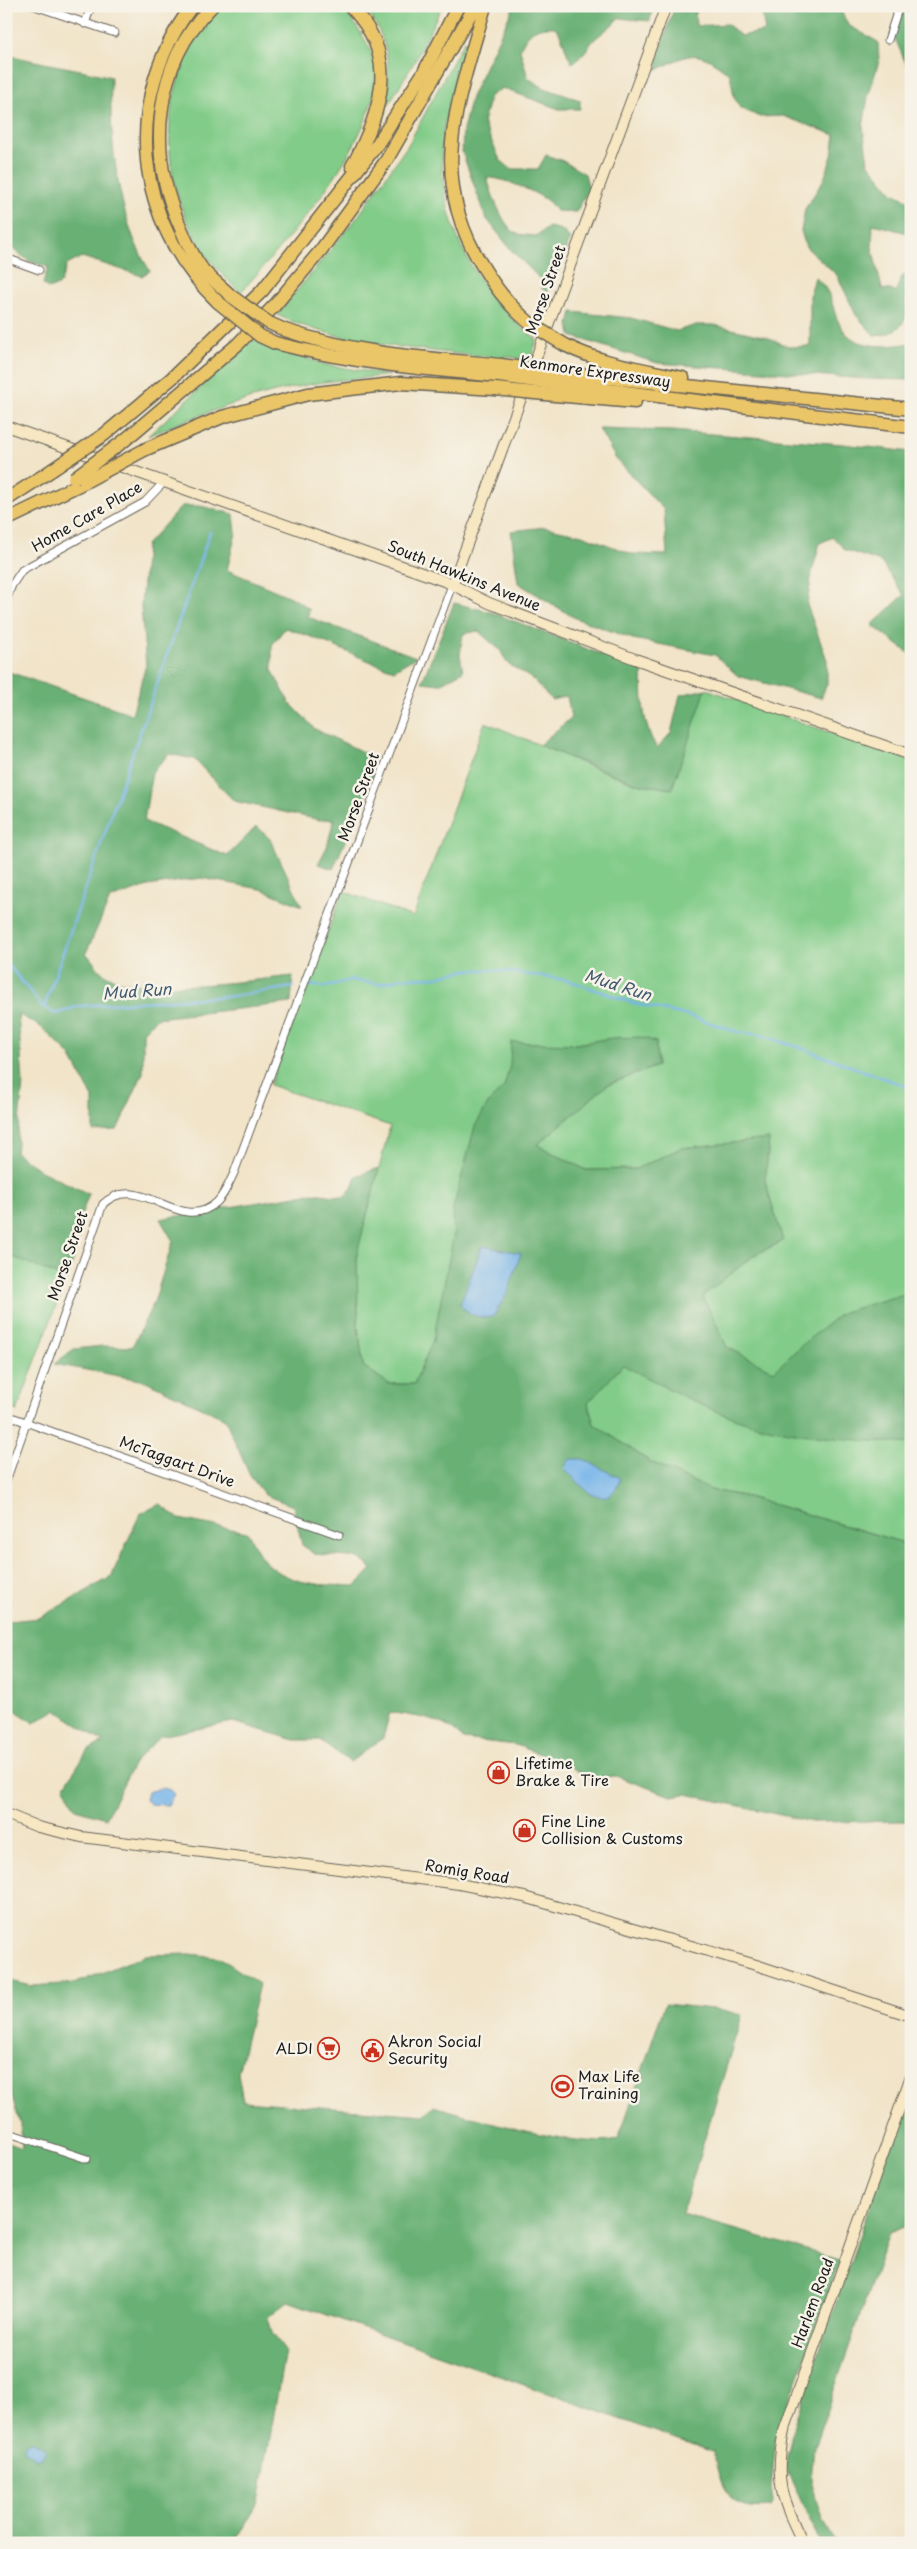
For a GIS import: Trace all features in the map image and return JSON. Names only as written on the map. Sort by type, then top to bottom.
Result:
[{"type":"highway","name":"Kenmore Expressway","points":[[192,6],[174,34],[158,70],[146,127],[146,154],[149,181],[166,235],[198,283],[260,336],[276,343],[340,359],[379,365],[500,370],[558,384]]},
{"type":"highway","points":[[212,6],[184,40],[161,107],[158,137],[162,174],[172,208],[187,242],[203,270],[231,296],[269,323],[314,340],[356,349],[500,370]]},
{"type":"highway","points":[[287,258],[359,156],[377,112],[383,80],[382,62],[370,32],[350,6]]},
{"type":"highway","points":[[6,500],[105,434],[194,358],[262,291],[376,146],[424,72],[458,6]]},
{"type":"highway","points":[[80,480],[238,344],[275,305],[320,250],[386,161],[475,6]]},
{"type":"highway","points":[[485,6],[454,121],[451,152],[453,190],[460,220],[472,249],[502,295],[532,325],[577,352],[618,364],[742,390]]},
{"type":"highway","points":[[9,519],[80,480],[146,449],[222,417],[308,394],[401,383],[495,388],[558,384],[742,390],[911,409]]},
{"type":"highway","points":[[558,384],[911,427]]},
{"type":"street","points":[[35,6],[114,33]]},
{"type":"street","points":[[85,24],[91,6]]},
{"type":"street","name":"Morse Street","points":[[6,1481],[103,1204],[118,1195],[132,1193],[146,1196],[177,1210],[199,1213],[218,1202],[234,1173],[666,6]]},
{"type":"street","points":[[888,40],[899,6]]},
{"type":"street","points":[[6,258],[40,270]]},
{"type":"street","name":"South Hawkins Avenue","points":[[6,426],[165,481],[452,585],[489,603],[635,659],[911,755]]},
{"type":"street","name":"Home Care Place","points":[[6,600],[12,585],[22,570],[145,502],[165,481]]},
{"type":"street","name":"McTaggart Drive","points":[[6,1415],[339,1535]]},
{"type":"street","name":"Romig Road","points":[[6,1814],[38,1827],[81,1837],[459,1884],[524,1897],[756,1965],[911,2016]]},
{"type":"street","name":"Harlem Road","points":[[803,2543],[781,2491],[778,2477],[784,2431],[911,2076]]},
{"type":"street","points":[[6,2132],[87,2159]]},
{"type":"green space","points":[[224,6],[338,6],[345,11],[364,38],[371,51],[377,72],[376,86],[368,113],[356,141],[340,169],[301,222],[241,292],[218,270],[199,244],[185,216],[175,186],[170,155],[170,123],[175,91],[185,61],[201,31]]},
{"type":"green space","points":[[362,6],[442,6],[415,61],[388,105],[386,103],[388,65],[383,39],[371,16]]},
{"type":"green space","points":[[514,6],[644,6],[652,9],[650,21],[618,18],[572,63],[561,36],[555,27],[543,27],[533,31],[526,38],[520,49],[528,78],[544,88],[580,100],[580,109],[559,109],[502,88],[490,96],[483,122],[500,160],[511,169],[538,169],[546,155],[563,161],[585,174],[589,189],[576,212],[556,211],[544,198],[528,190],[509,182],[487,178],[502,217],[516,233],[536,236],[549,227],[562,230],[570,238],[553,284],[547,292],[542,289],[542,281],[512,251],[486,218],[462,152],[463,130],[471,97]]},
{"type":"green space","points":[[675,6],[695,6],[696,26],[727,24],[741,36],[765,31],[761,9],[754,6],[844,6],[840,9],[848,25],[878,42],[879,61],[868,97],[863,127],[868,163],[893,193],[911,202],[911,234],[873,224],[872,247],[882,289],[896,291],[901,278],[911,269],[911,292],[908,313],[898,328],[875,336],[856,315],[837,275],[806,247],[801,231],[805,209],[824,179],[832,156],[835,135],[783,116],[760,117],[740,108],[734,97],[730,74],[710,60],[702,57],[687,56],[657,70],[658,55]]},
{"type":"green space","points":[[903,6],[911,6],[911,68],[907,66],[894,36]]},
{"type":"green space","points":[[464,41],[467,43],[450,100],[443,135],[442,165],[445,194],[452,222],[463,250],[477,275],[494,299],[537,340],[530,360],[504,356],[502,359],[416,349],[359,340],[303,326],[277,315],[359,215],[408,145]]},
{"type":"green space","points":[[6,54],[111,77],[112,125],[117,177],[130,227],[150,271],[142,276],[82,257],[67,265],[60,284],[49,289],[43,284],[48,267],[29,261],[6,244]]},
{"type":"green space","points":[[815,277],[827,290],[842,328],[855,340],[883,346],[911,343],[911,380],[866,379],[657,363],[571,336],[569,324],[572,312],[631,318],[677,331],[696,325],[714,325],[767,337],[789,347],[810,346],[810,296]]},
{"type":"green space","points":[[253,339],[269,347],[271,346],[327,365],[389,375],[322,382],[270,393],[208,413],[148,436]]},
{"type":"green space","points":[[599,429],[672,431],[843,444],[911,452],[911,655],[872,625],[904,595],[881,562],[845,550],[833,537],[820,543],[812,572],[807,605],[827,660],[827,684],[821,698],[738,676],[715,655],[633,639],[575,618],[518,583],[511,531],[545,527],[582,535],[632,554],[667,555],[664,510],[616,459]]},
{"type":"green space","points":[[182,506],[200,506],[234,514],[236,533],[227,570],[295,599],[309,609],[308,617],[416,657],[394,670],[285,628],[272,645],[272,670],[289,702],[315,729],[371,756],[374,774],[333,869],[318,864],[327,847],[334,819],[320,820],[234,801],[194,759],[169,754],[152,772],[144,821],[227,856],[257,826],[270,839],[302,906],[261,889],[201,878],[148,886],[110,899],[86,953],[104,974],[120,981],[141,985],[195,985],[293,976],[291,1003],[157,1018],[143,1032],[143,1073],[117,1130],[93,1131],[93,1098],[70,1055],[41,1027],[18,1014],[23,1083],[16,1153],[41,1171],[89,1194],[79,1221],[74,1258],[66,1279],[6,1254],[6,671],[132,714],[146,665],[141,607],[146,545]]},
{"type":"green space","points":[[454,603],[491,612],[642,670],[645,720],[657,748],[671,733],[680,695],[706,689],[672,789],[638,784],[539,745],[571,718],[567,696],[552,700],[532,679],[507,663],[500,650],[478,631],[463,634],[460,655],[463,671],[440,684],[422,682]]},
{"type":"green space","points":[[706,689],[911,761],[911,1545],[748,1497],[711,1490],[649,1461],[593,1424],[588,1403],[615,1372],[695,1302],[754,1255],[783,1241],[765,1181],[769,1140],[681,1148],[636,1169],[586,1170],[537,1145],[607,1085],[657,1066],[656,1042],[645,1039],[625,1038],[574,1044],[518,1043],[450,1258],[433,1340],[414,1384],[389,1384],[363,1366],[358,1324],[357,1253],[390,1126],[270,1085],[343,891],[413,917],[485,722],[589,766],[638,784]]},
{"type":"green space","points":[[641,1037],[656,1042],[657,1066],[607,1085],[537,1145],[586,1170],[636,1169],[681,1148],[769,1139],[765,1181],[783,1241],[754,1255],[703,1296],[727,1347],[774,1371],[804,1343],[843,1312],[911,1292],[911,1444],[821,1437],[755,1425],[705,1406],[623,1365],[588,1403],[594,1424],[649,1461],[711,1490],[748,1497],[911,1545],[911,1821],[812,1822],[686,1794],[671,1796],[616,1776],[587,1778],[568,1765],[516,1745],[463,1739],[456,1732],[439,1723],[420,1717],[390,1712],[383,1738],[350,1762],[320,1740],[295,1740],[233,1722],[160,1736],[134,1763],[106,1818],[76,1809],[64,1787],[87,1751],[103,1742],[56,1710],[34,1723],[6,1704],[6,1619],[9,1621],[39,1618],[111,1577],[140,1514],[160,1504],[179,1519],[247,1532],[266,1562],[275,1570],[297,1580],[308,1583],[355,1586],[372,1569],[359,1558],[314,1554],[302,1545],[293,1506],[265,1495],[250,1476],[225,1419],[146,1381],[54,1364],[74,1349],[102,1346],[132,1347],[154,1302],[173,1241],[160,1219],[313,1193],[343,1197],[352,1188],[356,1176],[379,1168],[357,1253],[358,1324],[363,1366],[389,1384],[414,1384],[433,1340],[454,1234],[453,1209],[475,1126],[489,1102],[504,1087],[510,1065],[511,1042],[575,1044],[611,1038]]},
{"type":"green space","points":[[6,1251],[66,1279],[17,1411],[6,1407]]},
{"type":"green space","points":[[189,1954],[219,1957],[259,1984],[238,2073],[243,2101],[424,2115],[433,2106],[526,2131],[577,2140],[600,2142],[618,2140],[665,2004],[712,2009],[742,2015],[682,2214],[840,2260],[776,2439],[771,2488],[773,2502],[770,2507],[756,2508],[735,2501],[723,2486],[713,2452],[288,2301],[268,2317],[272,2333],[285,2350],[259,2501],[234,2543],[6,2543],[6,2142],[22,2148],[20,2124],[6,2076],[6,1980],[32,1986],[76,1983],[146,1955]]},
{"type":"green space","points":[[907,2098],[911,2102],[911,2224],[889,2233],[814,2447],[811,2480],[824,2522],[836,2543],[821,2543],[785,2467],[794,2424]]},
{"type":"water","points":[[482,1246],[521,1253],[508,1292],[493,1317],[475,1316],[460,1305]]},
{"type":"water","points":[[570,1459],[583,1459],[620,1478],[617,1487],[605,1498],[589,1493],[564,1468]]},
{"type":"water","points":[[162,1788],[170,1790],[174,1794],[168,1805],[150,1804],[145,1800],[147,1792]]},
{"type":"water","points":[[31,2441],[42,2446],[46,2452],[42,2458],[37,2459],[23,2450],[24,2444]]},
{"type":"waterway","points":[[44,1007],[210,532]]},
{"type":"waterway","name":"Mud Run","points":[[6,962],[42,1006],[56,1014],[79,1006],[233,996],[293,987]]},
{"type":"waterway","name":"Mud Run","points":[[309,985],[325,987],[351,980],[380,984],[401,978],[436,977],[466,970],[496,970],[567,980],[636,1004],[689,1016],[738,1032],[760,1035],[911,1088]]},
{"type":"place","name":"Lifetime Brake & Tire","points":[[499,1773]]},
{"type":"place","name":"Fine Line Collision & Customs","points":[[525,1831]]},
{"type":"place","name":"ALDI","points":[[329,2049]]},
{"type":"place","name":"Akron Social Security","points":[[372,2051]]},
{"type":"place","name":"Max Life Training","points":[[562,2086]]}]
